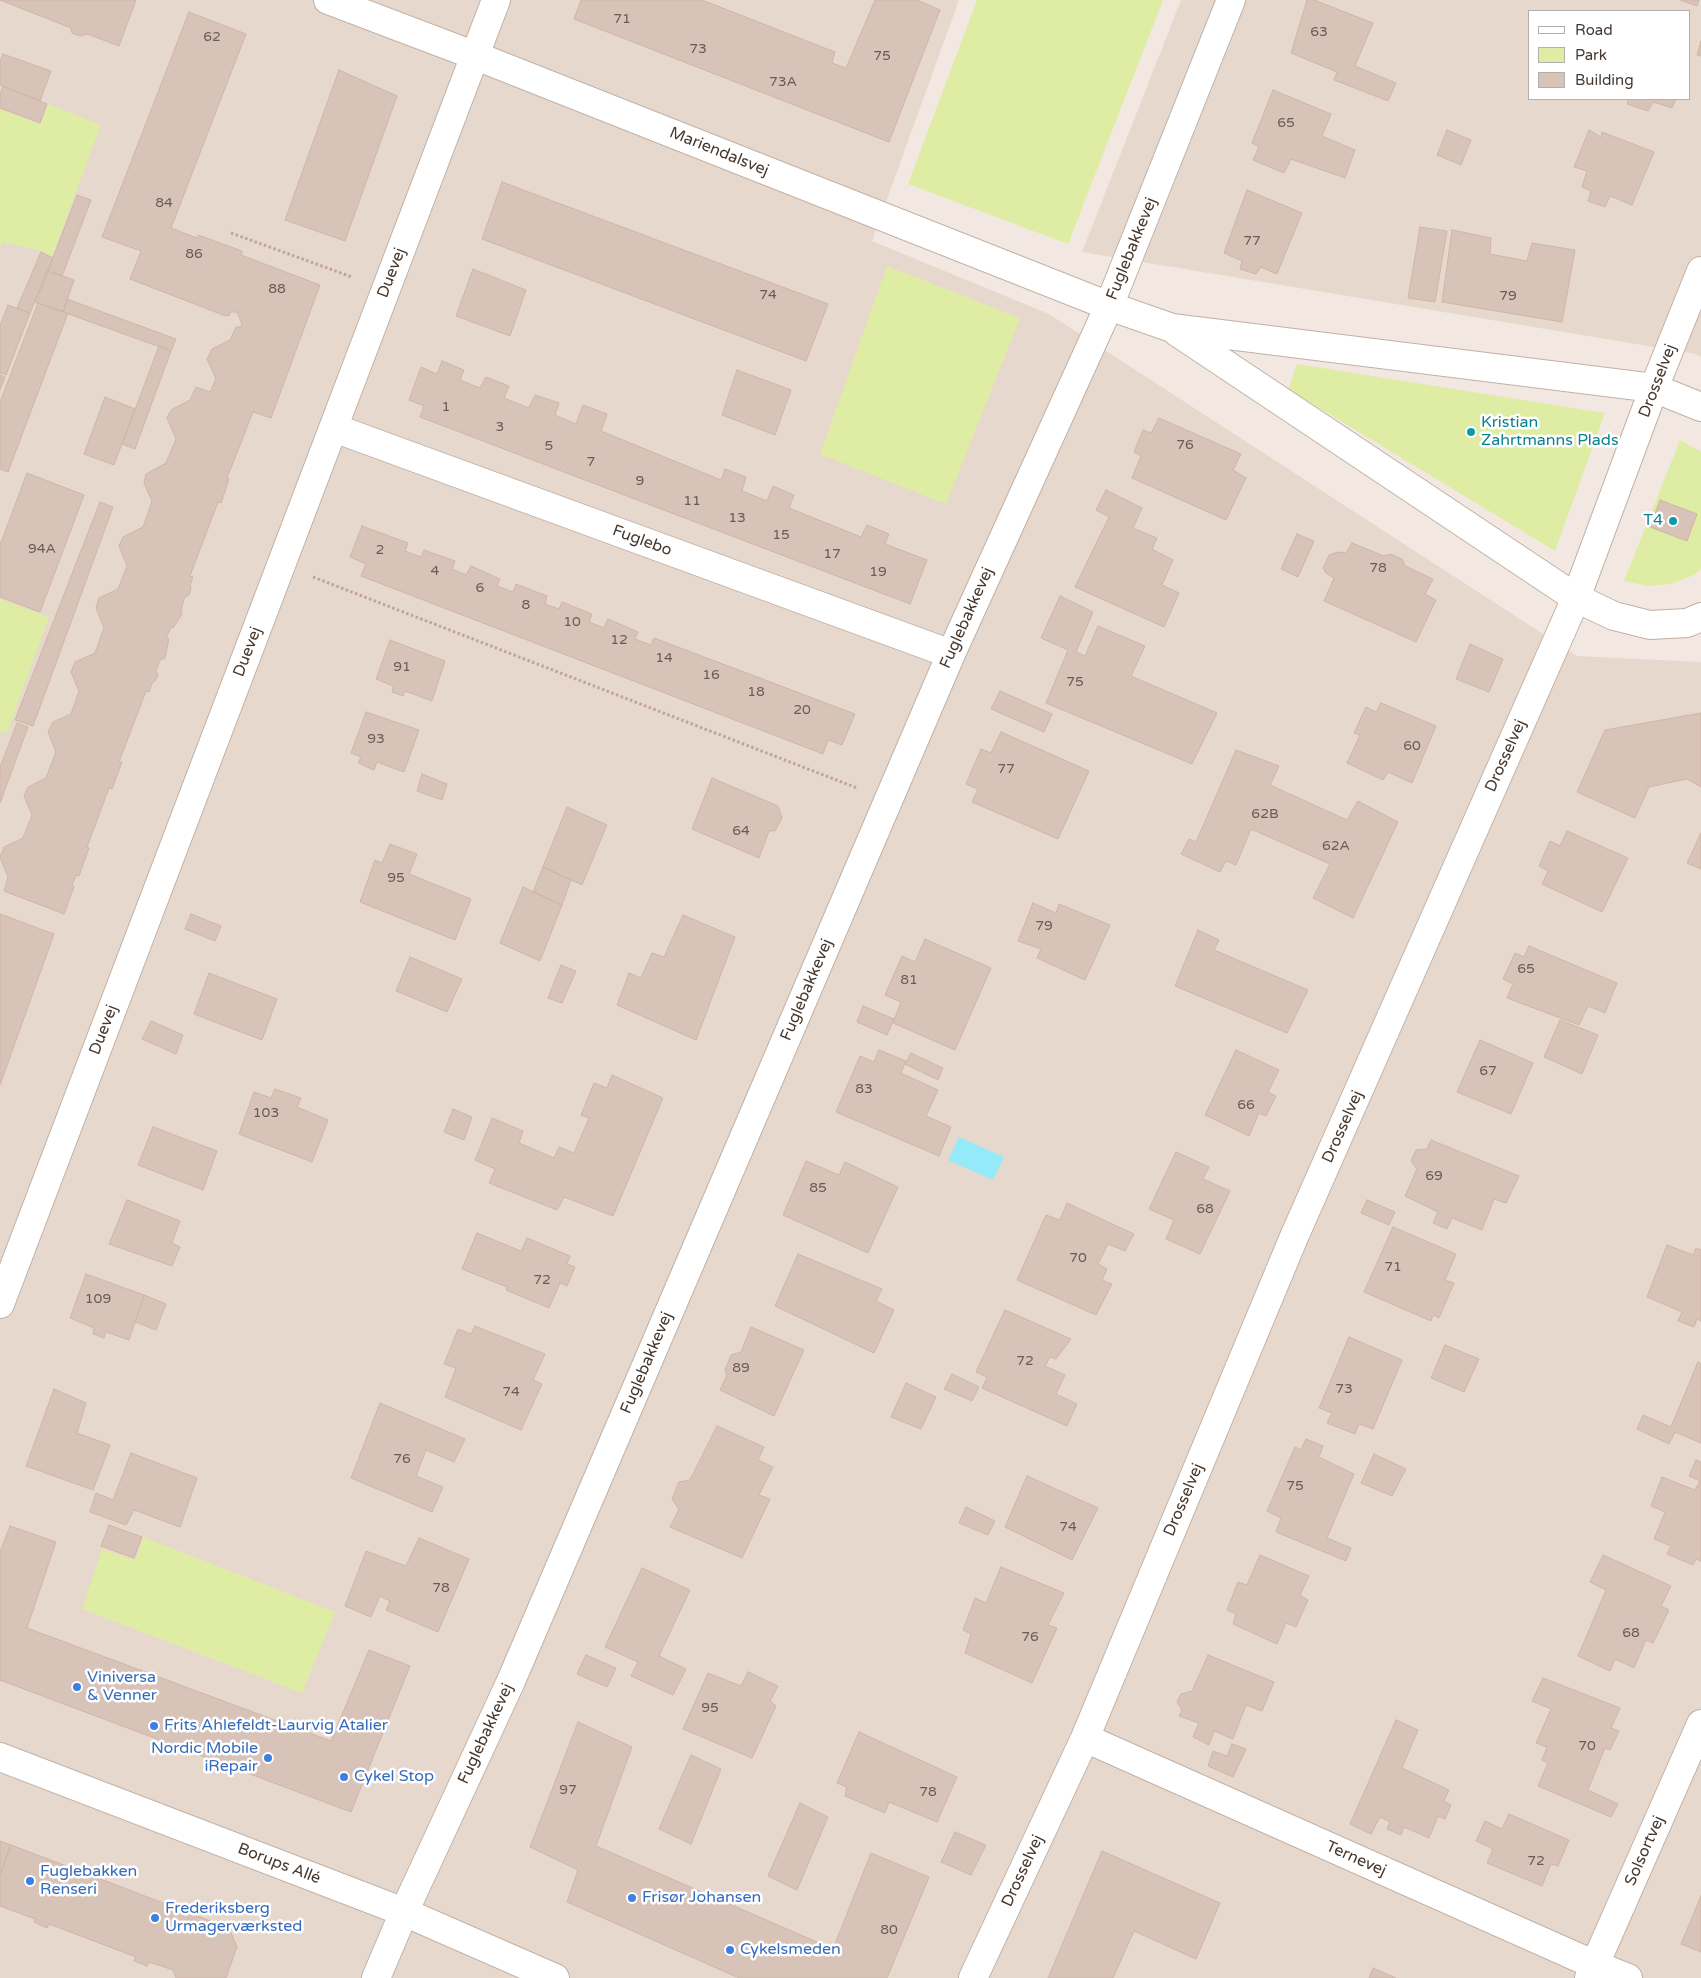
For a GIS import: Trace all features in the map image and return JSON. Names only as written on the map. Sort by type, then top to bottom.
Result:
[{"type":"street","name":"Mariendalsvej","points":[[328,0],[476,56],[1109,306]]},
{"type":"street","name":"Duevej","points":[[0,1304],[496,0]]},
{"type":"street","name":"Fuglebakkevej","points":[[376,1978],[404,1912],[505,1695],[951,654],[1109,306],[1231,0]]},
{"type":"street","name":"Drosselvej","points":[[973,1978],[1085,1738],[1294,1237],[1576,598],[1654,388],[1701,271]]},
{"type":"street","points":[[1109,306],[1172,328],[1654,388],[1701,408]]},
{"type":"street","points":[[1172,328],[1576,598],[1614,616],[1650,625],[1687,623],[1701,617]]},
{"type":"street","name":"Fuglebo","points":[[334,428],[951,654]]},
{"type":"street","name":"Solsortvej","points":[[1592,1971],[1701,1724]]},
{"type":"street","name":"Ternevej","points":[[1085,1738],[1592,1971],[1628,1978]]},
{"type":"street","name":"Borups Allé","points":[[0,1757],[404,1912],[555,1978]]},
{"type":"path","points":[[231,232],[386,290]]},
{"type":"path","points":[[281,565],[888,800]]},
{"type":"shaded area","points":[[0,0],[959,0],[872,241],[1049,314],[1577,656],[1701,662],[1701,1978],[0,1978]]},
{"type":"shaded area","points":[[1181,0],[1701,0],[1701,357],[1696,354],[1082,252]]},
{"type":"green space","points":[[977,0],[1163,0],[1068,244],[908,184]]},
{"type":"green space","points":[[48,104],[101,125],[52,256],[38,250],[2,242],[0,248],[0,109],[40,124]]},
{"type":"green space","points":[[887,266],[1020,318],[946,504],[820,454]]},
{"type":"green space","points":[[1297,364],[1605,413],[1555,551],[1288,389]]},
{"type":"green space","points":[[1680,440],[1701,452],[1701,569],[1694,575],[1671,584],[1648,586],[1624,581]]},
{"type":"green space","points":[[0,599],[49,617],[7,733],[0,731]]},
{"type":"green space","points":[[143,1537],[335,1612],[302,1693],[82,1609],[102,1549],[135,1560]]},
{"type":"water","points":[[959,1137],[1004,1157],[993,1180],[948,1160]]},
{"type":"building","points":[[0,0],[136,0],[119,46],[87,34],[80,36],[72,33],[71,28]]},
{"type":"building","points":[[581,0],[702,0],[835,52],[832,63],[846,68],[875,0],[917,0],[940,10],[889,142],[574,19]]},
{"type":"building","points":[[1307,0],[1314,0],[1373,23],[1355,66],[1396,83],[1388,101],[1334,80],[1337,72],[1291,53]]},
{"type":"building","points":[[1680,0],[1699,0],[1697,6]]},
{"type":"building","points":[[189,12],[246,34],[171,228],[197,238],[198,235],[242,251],[241,255],[320,285],[271,418],[253,412],[227,478],[229,479],[221,503],[218,502],[190,576],[193,577],[190,585],[191,589],[189,595],[185,597],[181,609],[182,614],[173,628],[171,627],[166,638],[169,639],[165,658],[160,660],[156,671],[158,675],[152,683],[149,692],[146,691],[119,762],[122,762],[112,789],[109,788],[87,847],[89,848],[79,876],[76,875],[72,886],[74,887],[64,914],[4,891],[8,877],[0,857],[4,847],[23,838],[32,815],[24,796],[28,787],[46,778],[56,752],[48,732],[53,722],[71,714],[79,691],[71,672],[75,662],[95,653],[104,628],[96,608],[99,598],[118,589],[127,566],[119,546],[123,537],[143,527],[152,501],[144,483],[146,474],[166,463],[176,439],[167,418],[171,410],[190,400],[196,387],[210,392],[216,379],[207,359],[212,349],[230,340],[236,327],[240,327],[242,324],[237,312],[231,312],[229,316],[223,315],[130,279],[141,251],[102,237]]},
{"type":"building","points":[[1701,41],[1701,56],[1697,55]]},
{"type":"building","points":[[3,54],[51,71],[40,101],[0,85],[0,62]]},
{"type":"building","points":[[339,70],[397,96],[345,241],[285,220]]},
{"type":"building","points":[[3,86],[47,104],[40,123],[0,108],[0,94]]},
{"type":"building","points":[[1273,90],[1331,114],[1322,136],[1355,150],[1345,178],[1291,159],[1284,173],[1253,160],[1259,147],[1252,143]]},
{"type":"building","points":[[1629,100],[1676,100],[1672,108],[1653,102],[1648,111],[1627,104]]},
{"type":"building","points":[[1447,130],[1471,140],[1461,165],[1437,155]]},
{"type":"building","points":[[1589,130],[1601,137],[1602,132],[1654,152],[1632,205],[1610,196],[1605,207],[1588,201],[1591,191],[1582,187],[1587,171],[1574,167]]},
{"type":"building","points":[[502,182],[828,304],[806,361],[482,239]]},
{"type":"building","points":[[1247,190],[1302,213],[1277,274],[1261,267],[1256,274],[1240,269],[1242,261],[1224,253]]},
{"type":"building","points":[[77,195],[91,200],[62,276],[48,271]]},
{"type":"building","points":[[1420,227],[1447,231],[1435,302],[1408,298]]},
{"type":"building","points":[[1452,230],[1491,238],[1490,254],[1527,261],[1532,243],[1575,250],[1562,322],[1442,302]]},
{"type":"building","points":[[41,252],[53,258],[30,313],[17,308]]},
{"type":"building","points":[[473,269],[526,290],[510,336],[456,316]]},
{"type":"building","points":[[48,271],[74,280],[63,312],[35,302]]},
{"type":"building","points":[[67,299],[176,339],[171,351],[63,312]]},
{"type":"building","points":[[38,303],[68,313],[8,472],[0,469],[0,402]]},
{"type":"building","points":[[8,305],[30,313],[6,375],[0,373],[0,326]]},
{"type":"building","points":[[159,346],[171,351],[135,449],[122,444]]},
{"type":"building","points":[[442,361],[464,370],[460,380],[480,388],[486,377],[509,386],[504,398],[529,408],[535,395],[559,403],[555,415],[576,424],[583,405],[607,414],[601,431],[721,480],[725,469],[746,477],[742,491],[767,501],[773,486],[794,495],[789,508],[861,537],[867,525],[889,534],[885,544],[927,560],[910,604],[420,417],[424,406],[409,400],[421,367],[437,374]]},
{"type":"building","points":[[737,370],[791,390],[775,435],[722,415]]},
{"type":"building","points":[[0,375],[5,377],[0,390]]},
{"type":"building","points":[[105,397],[135,409],[114,465],[84,454]]},
{"type":"building","points":[[1159,418],[1241,454],[1233,470],[1246,478],[1226,520],[1132,478],[1141,456],[1134,452],[1143,430],[1151,433]]},
{"type":"building","points":[[27,473],[84,495],[40,612],[0,597],[0,545]]},
{"type":"building","points":[[1106,490],[1142,508],[1133,528],[1157,538],[1152,549],[1173,560],[1162,585],[1179,593],[1164,627],[1075,587],[1109,517],[1096,510]]},
{"type":"building","name":"T4","points":[[1660,500],[1697,514],[1687,541],[1650,527]]},
{"type":"building","points":[[100,502],[113,507],[33,726],[15,720]]},
{"type":"building","points":[[362,526],[408,543],[405,551],[421,557],[424,550],[455,561],[452,569],[466,575],[471,566],[500,579],[497,586],[513,592],[516,584],[547,596],[545,604],[559,609],[562,602],[592,614],[589,622],[604,628],[608,619],[638,632],[635,639],[651,645],[654,638],[855,714],[842,745],[828,740],[823,754],[361,576],[366,564],[350,557]]},
{"type":"building","points":[[1297,534],[1314,541],[1298,577],[1281,569]]},
{"type":"building","points":[[1352,543],[1384,556],[1390,554],[1402,559],[1405,566],[1433,579],[1425,594],[1436,600],[1416,642],[1324,601],[1334,578],[1326,573],[1323,568],[1329,555],[1338,552],[1346,553]]},
{"type":"building","points":[[1060,596],[1093,612],[1076,652],[1085,656],[1098,626],[1145,646],[1131,676],[1217,713],[1192,764],[1046,703],[1068,650],[1041,638]]},
{"type":"building","points":[[390,640],[445,661],[432,701],[405,691],[403,696],[392,692],[393,686],[376,679]]},
{"type":"building","points":[[1470,644],[1503,659],[1489,692],[1456,679]]},
{"type":"building","points":[[1000,691],[1052,714],[1044,732],[991,709]]},
{"type":"building","points":[[1381,703],[1436,726],[1412,783],[1388,772],[1383,780],[1347,763],[1360,735],[1354,733],[1366,707],[1376,712]]},
{"type":"building","points":[[366,712],[419,730],[404,772],[377,762],[374,770],[358,763],[361,757],[351,753]]},
{"type":"building","points":[[1701,713],[1701,787],[1687,779],[1649,787],[1635,818],[1577,792],[1605,730]]},
{"type":"building","points":[[17,723],[28,727],[0,803],[0,767]]},
{"type":"building","points":[[1001,732],[1089,771],[1058,839],[972,802],[978,789],[966,784],[981,749],[991,753]]},
{"type":"building","points":[[1236,750],[1279,766],[1270,785],[1347,820],[1358,801],[1398,822],[1353,918],[1313,898],[1330,864],[1251,829],[1236,865],[1226,861],[1220,872],[1181,854],[1189,839],[1196,842]]},
{"type":"building","points":[[422,774],[447,784],[442,800],[417,791]]},
{"type":"building","points":[[712,778],[778,806],[782,818],[775,831],[769,831],[759,858],[692,829]]},
{"type":"building","points":[[567,807],[607,825],[582,885],[543,867]]},
{"type":"building","points":[[1567,831],[1628,858],[1602,912],[1542,884],[1548,871],[1539,866],[1550,841],[1560,846]]},
{"type":"building","points":[[1701,833],[1701,869],[1687,863]]},
{"type":"building","points":[[390,844],[417,854],[409,874],[471,899],[455,940],[360,902],[375,860],[382,863]]},
{"type":"building","points":[[543,867],[571,880],[562,905],[533,892]]},
{"type":"building","points":[[523,887],[562,905],[540,961],[500,943]]},
{"type":"building","points":[[1033,903],[1056,913],[1059,904],[1110,925],[1085,980],[1037,958],[1041,949],[1018,941]]},
{"type":"building","points":[[0,914],[54,934],[0,1085]]},
{"type":"building","points":[[191,914],[221,926],[215,941],[185,929]]},
{"type":"building","points":[[683,915],[735,937],[696,1040],[617,1005],[629,973],[641,978],[652,953],[664,957]]},
{"type":"building","points":[[1198,930],[1219,940],[1214,950],[1308,990],[1287,1033],[1175,986]]},
{"type":"building","points":[[925,939],[991,968],[955,1050],[893,1023],[901,1002],[885,995],[902,956],[915,962]]},
{"type":"building","points":[[1529,946],[1617,983],[1605,1013],[1588,1006],[1579,1025],[1507,998],[1513,984],[1503,979],[1515,953],[1524,957]]},
{"type":"building","points":[[410,957],[462,979],[447,1012],[396,991]]},
{"type":"building","points":[[561,965],[576,971],[562,1003],[548,998]]},
{"type":"building","points":[[209,973],[277,999],[262,1040],[194,1014]]},
{"type":"building","points":[[863,1006],[894,1019],[887,1035],[857,1022]]},
{"type":"building","points":[[1560,1020],[1598,1035],[1582,1074],[1544,1057]]},
{"type":"building","points":[[151,1021],[183,1035],[176,1054],[142,1039]]},
{"type":"building","points":[[1480,1040],[1533,1063],[1511,1114],[1457,1092]]},
{"type":"building","points":[[879,1050],[906,1061],[901,1073],[938,1090],[926,1116],[951,1127],[939,1156],[836,1112],[860,1056],[874,1062]]},
{"type":"building","points":[[1236,1050],[1279,1070],[1268,1092],[1276,1096],[1266,1116],[1259,1113],[1249,1136],[1205,1115]]},
{"type":"building","points":[[911,1053],[943,1068],[938,1080],[905,1064]]},
{"type":"building","points":[[612,1075],[663,1098],[613,1216],[564,1197],[557,1210],[489,1183],[495,1169],[475,1160],[492,1118],[523,1131],[519,1143],[554,1158],[559,1147],[574,1153],[589,1118],[581,1115],[594,1083],[607,1088]]},
{"type":"building","points":[[275,1089],[301,1098],[297,1107],[328,1120],[312,1162],[239,1134],[254,1092],[271,1098]]},
{"type":"building","points":[[453,1109],[472,1117],[464,1140],[444,1132]]},
{"type":"building","points":[[153,1127],[217,1151],[203,1190],[138,1165]]},
{"type":"building","points":[[1431,1140],[1519,1176],[1506,1203],[1494,1199],[1482,1230],[1452,1218],[1447,1229],[1433,1223],[1438,1212],[1405,1196],[1417,1169],[1411,1161],[1416,1150],[1427,1149]]},
{"type":"building","points":[[1176,1152],[1209,1167],[1203,1179],[1230,1191],[1200,1254],[1166,1239],[1174,1220],[1149,1209]]},
{"type":"building","points":[[806,1161],[839,1175],[845,1162],[898,1187],[868,1253],[783,1215]]},
{"type":"building","points":[[127,1200],[180,1221],[172,1243],[180,1247],[172,1266],[109,1244]]},
{"type":"building","points":[[1367,1200],[1395,1212],[1389,1225],[1361,1213]]},
{"type":"building","points":[[1067,1203],[1134,1234],[1125,1251],[1108,1244],[1098,1264],[1107,1269],[1102,1280],[1112,1284],[1096,1315],[1017,1280],[1046,1215],[1060,1220]]},
{"type":"building","points":[[1393,1227],[1456,1254],[1445,1280],[1454,1283],[1439,1318],[1433,1315],[1431,1321],[1364,1292]]},
{"type":"building","points":[[477,1233],[521,1251],[527,1238],[570,1256],[567,1264],[575,1267],[567,1286],[560,1283],[549,1308],[506,1290],[507,1287],[462,1269]]},
{"type":"building","points":[[1667,1245],[1693,1255],[1696,1248],[1701,1250],[1701,1321],[1697,1319],[1694,1327],[1678,1321],[1682,1312],[1647,1297]]},
{"type":"building","points":[[798,1254],[882,1289],[876,1301],[894,1310],[874,1353],[775,1306]]},
{"type":"building","points":[[86,1274],[144,1295],[129,1340],[106,1332],[104,1338],[93,1334],[94,1328],[70,1318]]},
{"type":"building","points":[[144,1295],[166,1304],[156,1330],[135,1322]]},
{"type":"building","points":[[1005,1310],[1071,1339],[1056,1359],[1050,1357],[1045,1366],[1065,1375],[1056,1394],[1077,1404],[1067,1426],[982,1388],[987,1377],[976,1372]]},
{"type":"building","points":[[475,1326],[545,1354],[533,1380],[542,1384],[521,1430],[445,1397],[456,1368],[444,1364],[458,1329],[471,1334]]},
{"type":"building","points":[[751,1327],[804,1350],[774,1416],[720,1390],[727,1375],[725,1370],[731,1355],[741,1352]]},
{"type":"building","points":[[1349,1337],[1402,1360],[1373,1429],[1359,1424],[1355,1434],[1327,1423],[1332,1413],[1319,1408]]},
{"type":"building","points":[[1445,1345],[1479,1359],[1464,1392],[1431,1378]]},
{"type":"building","points":[[1698,1362],[1701,1364],[1701,1443],[1675,1432],[1669,1444],[1637,1429],[1643,1415],[1671,1427]]},
{"type":"building","points":[[952,1374],[979,1387],[972,1401],[944,1389]]},
{"type":"building","points":[[906,1383],[936,1397],[921,1429],[891,1417]]},
{"type":"building","points":[[54,1389],[86,1403],[77,1433],[110,1445],[93,1490],[26,1466]]},
{"type":"building","points":[[380,1403],[465,1439],[454,1462],[426,1450],[416,1476],[443,1487],[432,1512],[351,1478]]},
{"type":"building","points":[[717,1426],[764,1447],[758,1460],[773,1467],[759,1495],[770,1499],[742,1558],[670,1527],[679,1509],[672,1499],[679,1482],[690,1480]]},
{"type":"building","points":[[1306,1439],[1323,1446],[1319,1457],[1354,1474],[1327,1538],[1351,1548],[1346,1561],[1276,1532],[1281,1518],[1267,1511],[1295,1447],[1301,1450]]},
{"type":"building","points":[[131,1453],[197,1478],[180,1527],[134,1510],[126,1525],[90,1512],[96,1493],[113,1500]]},
{"type":"building","points":[[1374,1454],[1406,1469],[1392,1496],[1361,1483]]},
{"type":"building","points":[[1696,1460],[1701,1462],[1701,1561],[1696,1559],[1693,1565],[1667,1554],[1671,1546],[1654,1539],[1665,1512],[1651,1506],[1662,1477],[1695,1490],[1700,1481],[1689,1476]]},
{"type":"building","points":[[1027,1476],[1098,1508],[1072,1560],[1005,1527]]},
{"type":"building","points":[[966,1507],[995,1521],[988,1535],[959,1523]]},
{"type":"building","points":[[109,1525],[142,1537],[134,1558],[101,1546]]},
{"type":"building","points":[[10,1526],[56,1542],[27,1628],[331,1741],[369,1650],[410,1666],[351,1812],[0,1680],[0,1552]]},
{"type":"building","points":[[419,1538],[469,1559],[438,1632],[386,1610],[390,1601],[380,1596],[371,1617],[345,1606],[366,1551],[406,1566]]},
{"type":"building","points":[[1260,1555],[1309,1576],[1300,1595],[1308,1600],[1296,1627],[1286,1623],[1277,1644],[1233,1624],[1236,1614],[1227,1610],[1238,1582],[1247,1585]]},
{"type":"building","points":[[1603,1555],[1671,1586],[1661,1606],[1669,1610],[1653,1643],[1646,1640],[1634,1668],[1615,1659],[1610,1671],[1578,1656],[1606,1590],[1590,1582]]},
{"type":"building","points":[[1001,1567],[1064,1593],[1048,1625],[1057,1628],[1032,1683],[965,1653],[971,1634],[963,1630],[975,1598],[986,1603]]},
{"type":"building","points":[[642,1568],[690,1590],[659,1656],[686,1669],[673,1695],[631,1676],[638,1662],[605,1647]]},
{"type":"building","points":[[586,1655],[616,1668],[607,1687],[577,1674]]},
{"type":"building","points":[[1208,1655],[1274,1682],[1262,1711],[1246,1705],[1233,1739],[1214,1731],[1209,1745],[1193,1737],[1199,1723],[1179,1716],[1182,1710],[1177,1702],[1181,1694],[1192,1691]]},
{"type":"building","points":[[748,1672],[778,1686],[770,1701],[776,1706],[752,1758],[683,1729],[708,1673],[741,1686]]},
{"type":"building","points":[[1543,1678],[1620,1708],[1611,1728],[1619,1731],[1610,1750],[1605,1748],[1588,1790],[1618,1804],[1611,1817],[1538,1786],[1548,1763],[1542,1760],[1547,1747],[1536,1743],[1551,1709],[1532,1701]]},
{"type":"building","points":[[1396,1720],[1418,1730],[1402,1768],[1449,1790],[1444,1801],[1451,1805],[1445,1819],[1438,1816],[1429,1838],[1404,1827],[1401,1835],[1387,1829],[1390,1822],[1380,1817],[1371,1834],[1350,1824]]},
{"type":"building","points":[[578,1722],[632,1747],[596,1846],[833,1949],[871,1853],[929,1877],[887,1978],[739,1978],[567,1902],[578,1870],[530,1847]]},
{"type":"building","points":[[859,1732],[957,1777],[937,1822],[889,1802],[885,1813],[845,1796],[847,1787],[837,1783]]},
{"type":"building","points":[[1232,1744],[1246,1749],[1233,1777],[1208,1766],[1213,1751],[1227,1756]]},
{"type":"building","points":[[691,1755],[721,1769],[691,1844],[659,1829]]},
{"type":"building","points":[[800,1803],[828,1817],[797,1890],[768,1876]]},
{"type":"building","points":[[1509,1814],[1569,1840],[1558,1866],[1551,1864],[1542,1886],[1487,1863],[1493,1849],[1476,1841],[1485,1821],[1502,1829]]},
{"type":"building","points":[[955,1832],[986,1845],[971,1875],[941,1862]]},
{"type":"building","points":[[0,1841],[11,1845],[0,1875]]},
{"type":"building","points":[[11,1845],[229,1928],[237,1947],[226,1978],[176,1978],[173,1970],[149,1962],[147,1966],[134,1961],[136,1957],[49,1924],[47,1928],[34,1922],[35,1919],[0,1906],[0,1875]]},
{"type":"building","points":[[1102,1851],[1220,1903],[1196,1959],[1134,1931],[1113,1978],[1048,1978]]},
{"type":"building","points":[[1701,1896],[1701,1952],[1681,1944]]},
{"type":"building","points":[[1373,1968],[1396,1978],[1369,1978]]},
{"type":"place","name":"Kristian Zahrtmanns Plads","points":[[1471,432]]},
{"type":"place","name":"T4","points":[[1673,521]]},
{"type":"place","name":"Viniversa & Venner","points":[[77,1687]]},
{"type":"place","name":"Frits Ahlefeldt-Laurvig Atalier","points":[[154,1726]]},
{"type":"place","name":"Nordic Mobile iRepair","points":[[268,1758]]},
{"type":"place","name":"Cykel Stop","points":[[344,1777]]},
{"type":"place","name":"Fuglebakken Renseri","points":[[30,1881]]},
{"type":"place","name":"Frisør Johansen","points":[[632,1898]]},
{"type":"place","name":"Frederiksberg Urmagerværksted","points":[[155,1918]]},
{"type":"place","name":"Cykelsmeden","points":[[730,1950]]}]
